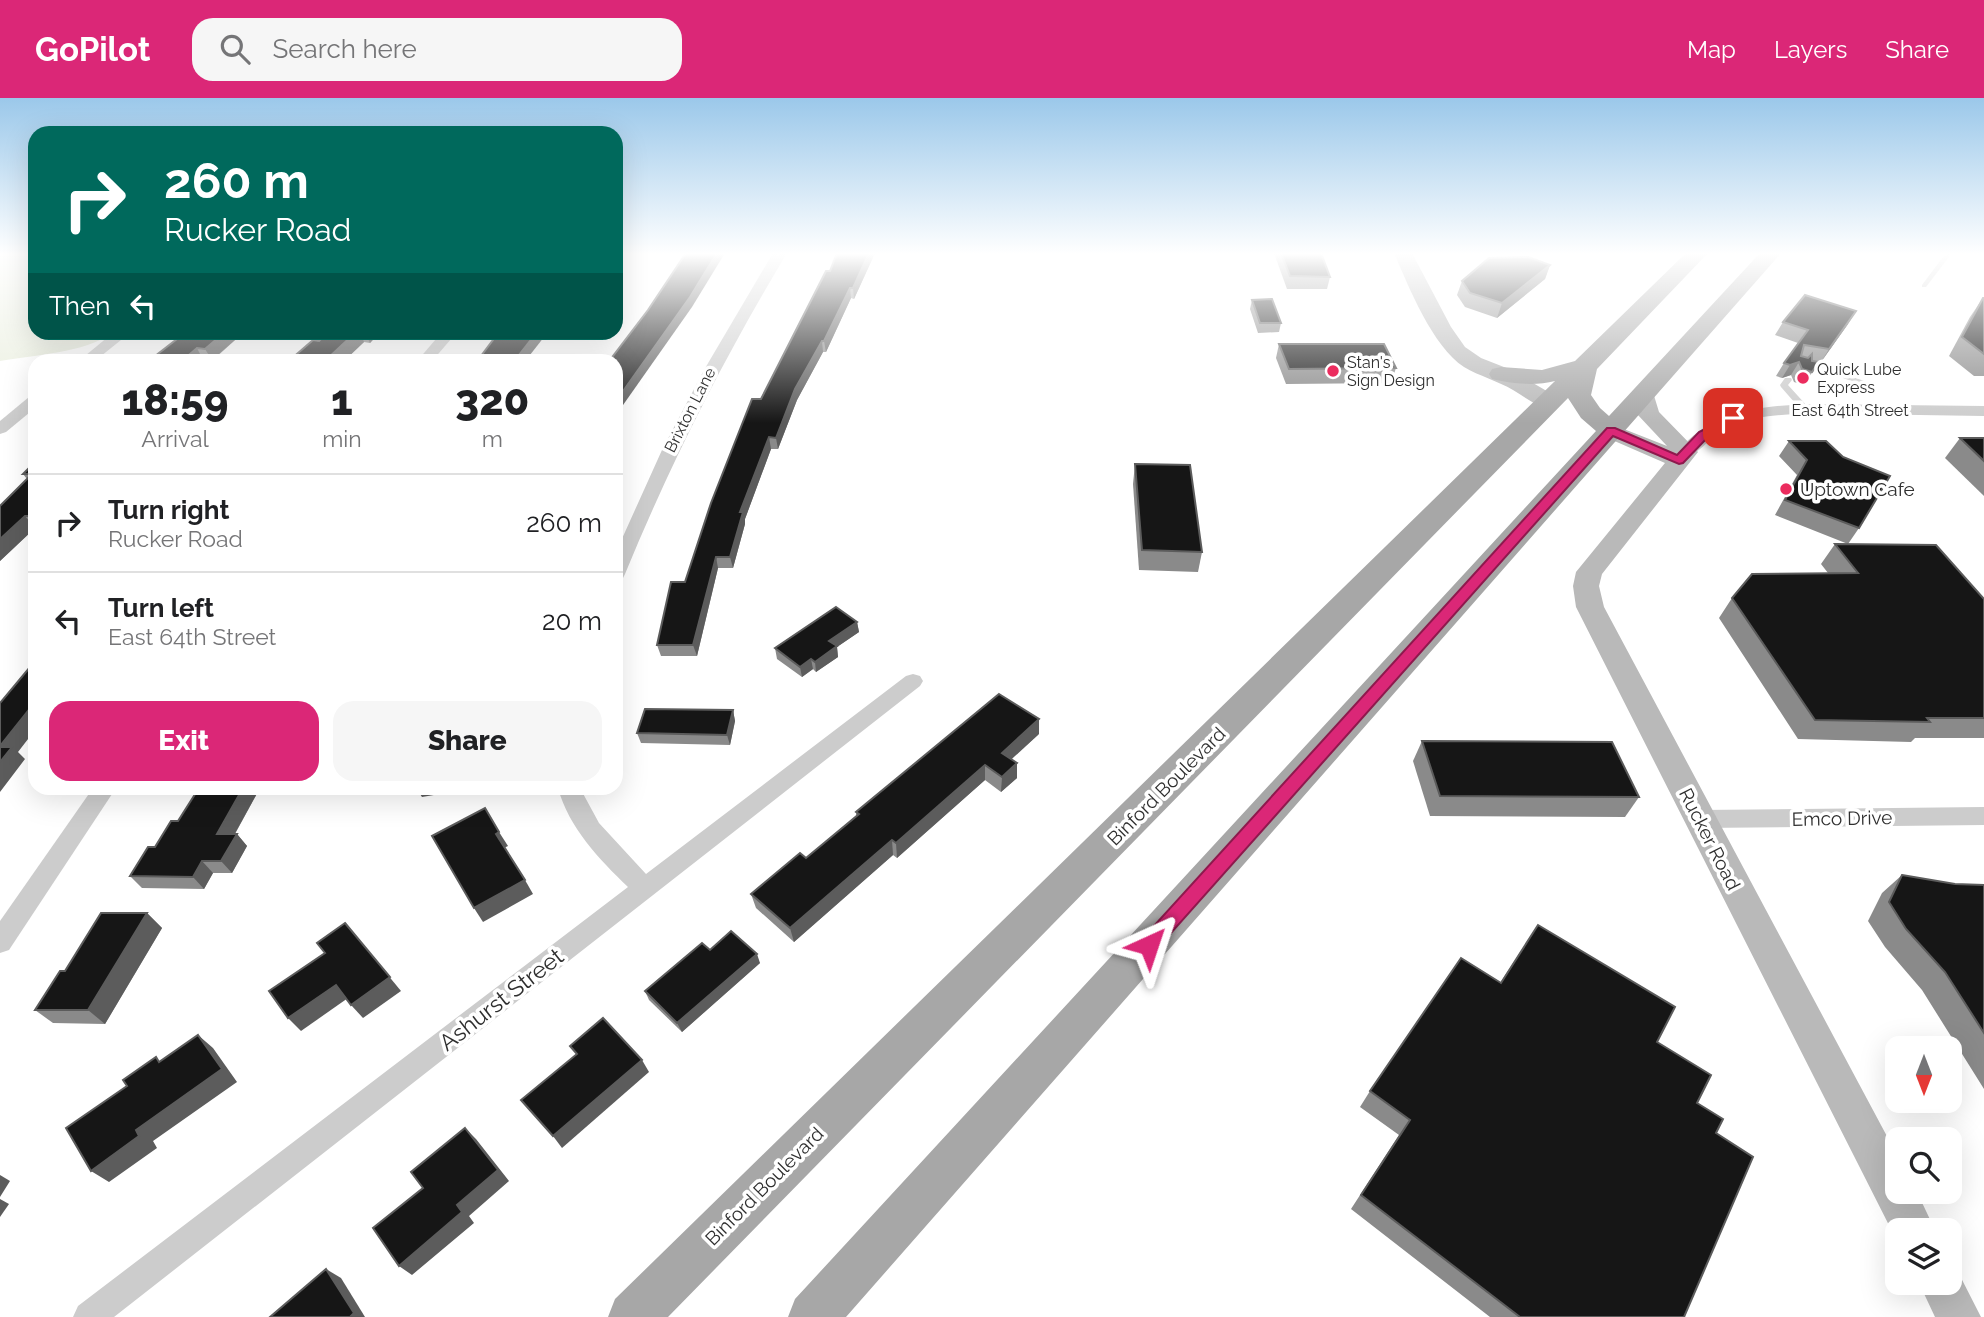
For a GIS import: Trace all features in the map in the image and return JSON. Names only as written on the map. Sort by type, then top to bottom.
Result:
[{"type":"main road","name":"Binford Boulevard","points":[[633,1317],[1641,310]]},
{"type":"main road","points":[[813,1317],[1575,468],[1720,310]]},
{"type":"main road","points":[[1494,372],[1542,377],[1585,366],[1579,395],[1590,412],[1611,431]]},
{"type":"main road","points":[[1536,415],[1568,421],[1579,438],[1575,468]]},
{"type":"street","name":"Brixton Lane","points":[[623,558],[662,466],[702,384],[746,310]]},
{"type":"street","points":[[1433,310],[1447,337],[1464,356],[1494,372],[1536,415]]},
{"type":"street","points":[[95,354],[113,340]]},
{"type":"street","points":[[430,354],[443,340]]},
{"type":"street","points":[[1494,372],[1513,397],[1536,415]]},
{"type":"street","points":[[1644,394],[1648,414],[1682,456]]},
{"type":"street","points":[[0,429],[28,406]]},
{"type":"street","name":"East 64th Street","points":[[1682,456],[1704,434],[1733,418],[1761,412],[1805,409],[1984,411]]},
{"type":"street","points":[[1611,431],[1682,456]]},
{"type":"street","name":"Rucker Road","points":[[1682,456],[1589,572],[1586,586],[1590,607],[1908,1218]]},
{"type":"street","name":"Ashurst Street","points":[[89,1317],[913,681]]},
{"type":"street","points":[[0,942],[100,795]]},
{"type":"street","points":[[571,795],[588,827],[611,855],[645,888]]},
{"type":"street","name":"Emco Drive","points":[[1700,819],[1984,816]]},
{"type":"street","points":[[1947,1295],[1959,1317]]},
{"type":"lane","points":[[1801,362],[1811,368],[1860,381]]},
{"type":"lane","points":[[1788,380],[1784,385],[1805,409]]},
{"type":"lane","points":[[1794,394],[1801,384]]},
{"type":"green space","points":[[0,310],[28,310],[28,340],[100,340],[73,349],[28,354],[28,357],[0,361]]},
{"type":"building","points":[[648,310],[681,310],[623,391],[623,354],[615,354]]},
{"type":"building","points":[[806,310],[839,310],[795,389],[776,438],[769,437],[740,512],[743,512],[730,557],[716,557],[693,645],[657,645],[671,582],[685,582],[711,503],[752,399],[761,399]]},
{"type":"building","points":[[1255,310],[1276,310],[1281,323],[1260,323]]},
{"type":"building","points":[[1793,310],[1856,311],[1829,349],[1804,345],[1801,356],[1808,358],[1812,354],[1812,361],[1819,362],[1812,372],[1802,369],[1799,362],[1790,365],[1784,363],[1808,330],[1783,322]]},
{"type":"building","points":[[1977,310],[1984,310],[1984,354],[1962,337]]},
{"type":"building","points":[[176,340],[216,340],[205,349],[197,348],[190,354],[158,354]]},
{"type":"building","points":[[313,340],[347,340],[332,354],[297,354]]},
{"type":"building","points":[[493,340],[531,340],[520,354],[482,354]]},
{"type":"building","points":[[1279,344],[1384,344],[1396,368],[1289,369]]},
{"type":"building","points":[[1960,438],[1984,438],[1984,461]]},
{"type":"building","points":[[1789,441],[1826,441],[1843,457],[1890,476],[1859,528],[1785,500],[1807,460]]},
{"type":"building","points":[[1135,464],[1190,465],[1202,552],[1142,550]]},
{"type":"building","points":[[28,478],[28,516],[0,539],[0,506]]},
{"type":"building","points":[[1835,544],[1936,545],[1984,599],[1984,718],[1927,718],[1930,722],[1815,720],[1732,598],[1752,574],[1858,573]]},
{"type":"building","points":[[836,607],[857,622],[829,641],[837,646],[815,662],[811,659],[800,667],[775,648]]},
{"type":"building","points":[[28,669],[28,711],[0,746],[0,703]]},
{"type":"building","points":[[999,694],[1039,719],[1002,753],[1017,763],[1002,777],[985,765],[896,843],[892,840],[790,928],[751,894],[800,853],[806,858],[859,814],[856,812]]},
{"type":"building","points":[[645,709],[733,710],[727,735],[637,733]]},
{"type":"building","points":[[1422,741],[1612,742],[1639,797],[1440,796]]},
{"type":"building","points":[[0,747],[12,747],[0,762]]},
{"type":"building","points":[[195,795],[239,795],[217,834],[237,834],[221,861],[202,861],[193,877],[130,876],[148,847],[155,847],[171,821],[178,821]]},
{"type":"building","points":[[485,808],[499,832],[496,834],[525,880],[474,908],[432,836]]},
{"type":"building","points":[[1902,875],[1955,884],[1984,885],[1984,1033],[1945,972],[1906,929],[1889,902]]},
{"type":"building","points":[[101,913],[147,913],[88,1010],[35,1010],[60,971],[65,971]]},
{"type":"building","points":[[345,923],[390,977],[351,1005],[336,985],[288,1018],[269,991],[325,953],[317,943]]},
{"type":"building","points":[[1538,925],[1675,1007],[1657,1042],[1711,1075],[1697,1103],[1723,1119],[1716,1133],[1753,1157],[1684,1317],[1520,1317],[1361,1195],[1410,1120],[1370,1091],[1461,958],[1501,983]]},
{"type":"building","points":[[731,931],[757,954],[677,1023],[645,991],[702,943],[710,950]]},
{"type":"building","points":[[603,1018],[642,1060],[553,1136],[521,1100],[577,1054],[570,1046]]},
{"type":"building","points":[[198,1035],[222,1069],[136,1130],[139,1136],[91,1171],[66,1128],[127,1086],[123,1080],[156,1057],[159,1062]]},
{"type":"building","points":[[465,1128],[498,1170],[457,1205],[462,1212],[399,1266],[373,1228],[423,1188],[411,1172]]},
{"type":"building","points":[[326,1269],[354,1313],[350,1317],[270,1317]]},
{"type":"place","name":"Stan's Sign Design","points":[[1333,371]]},
{"type":"place","name":"Quick Lube Express","points":[[1803,378]]},
{"type":"place","name":"Uptown Cafe","points":[[1786,489]]},
{"type":"route","points":[[1149,945],[1611,431],[1679,460],[1704,434],[1733,418]]}]
